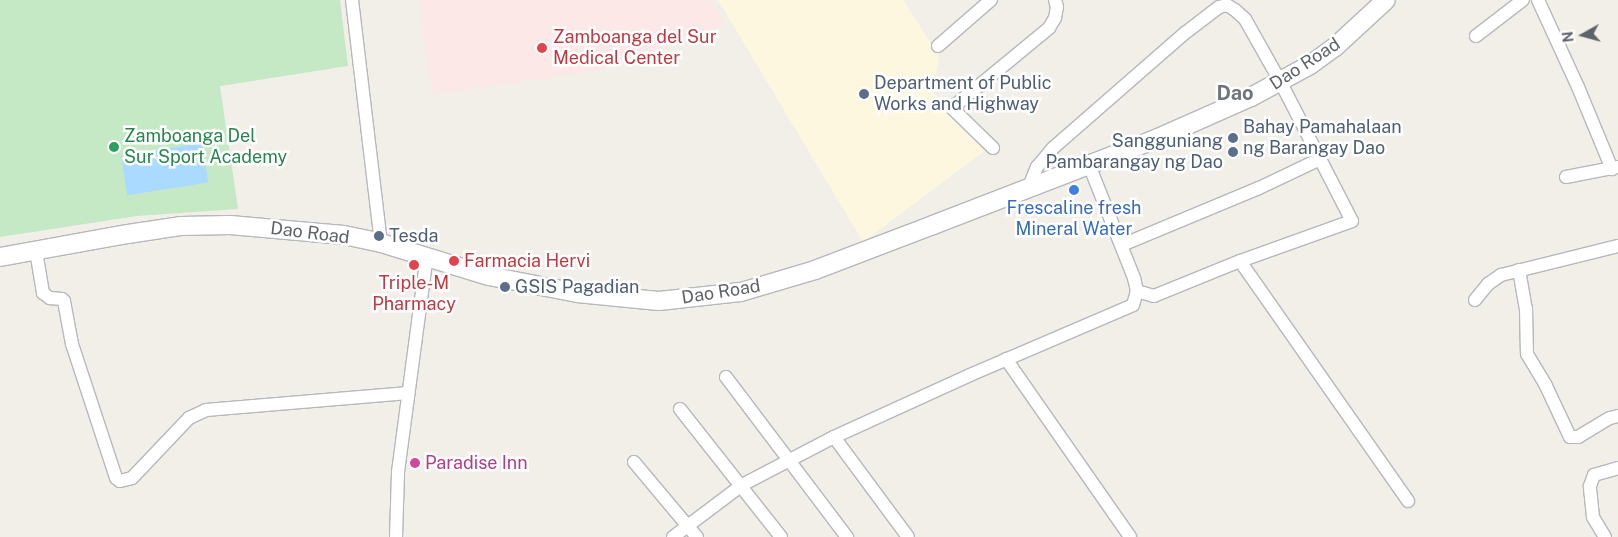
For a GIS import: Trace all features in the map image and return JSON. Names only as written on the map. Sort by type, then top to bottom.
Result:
[{"type":"street","points":[[352,0],[381,243]]},
{"type":"street","points":[[938,46],[991,0]]},
{"type":"street","points":[[993,148],[952,108],[1049,28],[1055,18],[1057,7],[1055,0]]},
{"type":"street","name":"Dao Road","points":[[0,257],[181,226],[230,225],[306,230],[381,243],[489,276],[577,293],[659,301],[750,290],[815,270],[1028,189],[1158,138],[1281,83],[1335,47],[1386,0]]},
{"type":"street","points":[[1476,36],[1523,0]]},
{"type":"street","points":[[1538,0],[1615,168],[1566,177]]},
{"type":"street","points":[[1028,189],[1037,167],[1053,148],[1186,33],[1219,7],[1227,6],[1235,10],[1244,19],[1281,83],[1352,221],[1240,261],[1154,296],[1137,291]]},
{"type":"street","points":[[1122,245],[1259,188],[1320,159]]},
{"type":"street","points":[[673,537],[742,485],[834,437],[1006,360],[1128,309],[1136,299],[1137,291],[1122,245],[1089,165]]},
{"type":"street","points":[[1475,300],[1494,279],[1519,270],[1618,246]]},
{"type":"street","points":[[36,251],[44,293],[50,298],[62,299],[64,301],[72,344],[116,478],[120,481],[124,482],[132,478],[189,418],[206,410],[408,393]]},
{"type":"street","points":[[396,537],[398,472],[426,256]]},
{"type":"street","points":[[1240,261],[1408,501]]},
{"type":"street","points":[[1519,270],[1526,308],[1527,354],[1558,408],[1568,434],[1575,438],[1610,418],[1618,416]]},
{"type":"street","points":[[1006,360],[1130,537]]},
{"type":"street","points":[[726,377],[847,537]]},
{"type":"street","points":[[680,409],[742,485],[781,537]]},
{"type":"street","points":[[834,437],[908,537]]},
{"type":"street","points":[[634,462],[696,537]]},
{"type":"street","points":[[1606,537],[1594,518],[1590,486],[1594,475],[1618,468]]},
{"type":"shaded area","name":"Zamboanga del Sur Medical Center","points":[[419,0],[711,0],[725,25],[593,72],[432,94]]},
{"type":"shaded area","points":[[718,0],[903,0],[939,56],[933,92],[986,150],[863,242]]},
{"type":"green space","name":"Zamboanga Del Sur Sport Academy","points":[[0,0],[340,0],[348,66],[220,86],[238,209],[137,216],[0,237]]},
{"type":"water","points":[[202,143],[208,183],[127,195],[121,156]]},
{"type":"place","name":"Zamboanga del Sur Medical Center","points":[[542,48]]},
{"type":"place","name":"Department of Public Works and Highway","points":[[864,94]]},
{"type":"place","name":"Bahay Pamahalaan ng Barangay Dao","points":[[1233,138]]},
{"type":"place","name":"Zamboanga Del Sur Sport Academy","points":[[114,147]]},
{"type":"place","name":"Sangguniang Pambarangay ng Dao","points":[[1233,152]]},
{"type":"place","name":"Frescaline fresh Mineral Water","points":[[1074,190]]},
{"type":"place","name":"Tesda","points":[[379,236]]},
{"type":"place","name":"Farmacia Hervi","points":[[454,261]]},
{"type":"place","name":"Triple-M Pharmacy","points":[[414,265]]},
{"type":"place","name":"GSIS Pagadian","points":[[505,287]]},
{"type":"place","name":"Paradise Inn","points":[[415,463]]},
{"type":"district","name":"Dao","points":[[1235,93]]}]
